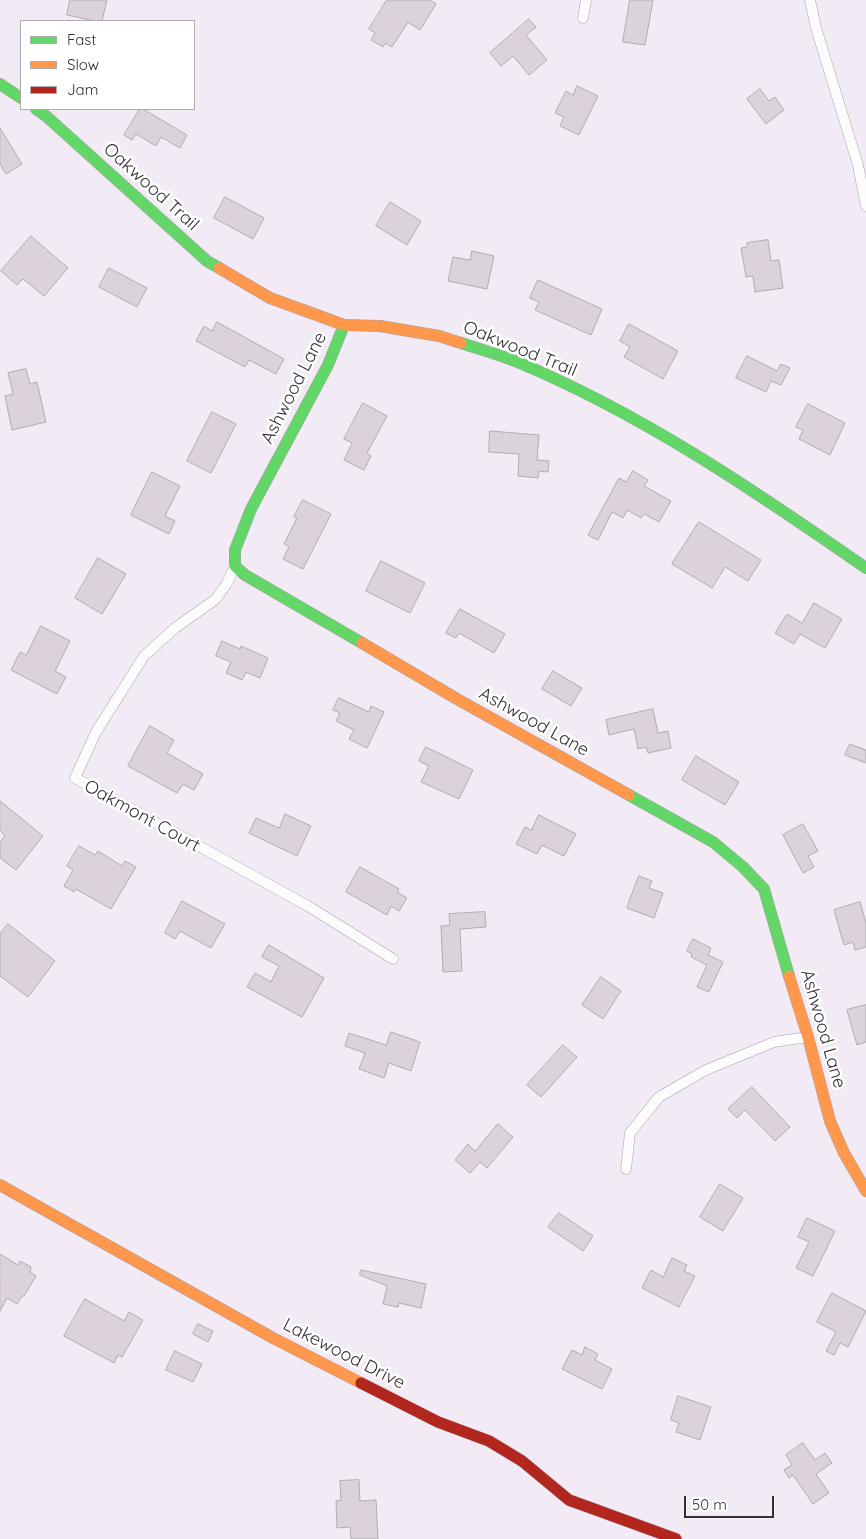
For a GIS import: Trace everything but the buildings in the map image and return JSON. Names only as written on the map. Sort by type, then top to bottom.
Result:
[{"type":"street","points":[[584,18],[586,0]]},
{"type":"street","points":[[810,0],[816,28],[858,165],[866,206]]},
{"type":"street","points":[[0,84],[20,97]]},
{"type":"street","name":"Oakwood Trail","points":[[37,110],[207,261],[270,298],[344,325],[380,326],[439,336],[514,361],[585,394],[674,441],[768,500],[866,568]]},
{"type":"street","name":"Ashwood Lane","points":[[344,325],[328,365],[251,509],[235,550],[235,566],[245,575],[448,694],[714,842],[743,867],[764,889],[808,1037],[830,1121],[844,1154],[866,1191]]},
{"type":"street","name":"Oakmont Court","points":[[235,566],[216,599],[175,628],[144,656],[96,732],[75,778],[308,906],[393,959]]},
{"type":"street","points":[[626,1169],[630,1133],[660,1097],[706,1070],[774,1042],[808,1037]]},
{"type":"street","name":"Lakewood Drive","points":[[0,1185],[273,1338],[438,1422],[489,1441],[522,1461],[569,1500],[676,1539]]},
{"type":"traffic: fast","points":[[0,84],[20,97]]},
{"type":"traffic: fast","points":[[37,110],[207,261],[219,268]]},
{"type":"traffic: fast","points":[[344,325],[328,365],[251,509],[235,550],[235,566],[245,575],[362,643]]},
{"type":"traffic: fast","points":[[461,343],[515,361],[607,404],[739,482],[866,568]]},
{"type":"traffic: fast","points":[[629,795],[713,842],[743,867],[764,889],[789,976]]},
{"type":"traffic: slow","points":[[219,268],[270,298],[344,325],[380,326],[439,336],[461,343]]},
{"type":"traffic: slow","points":[[362,643],[457,699],[629,795]]},
{"type":"traffic: slow","points":[[789,976],[808,1037],[830,1121],[844,1153],[866,1191]]},
{"type":"traffic: slow","points":[[0,1185],[273,1338],[361,1383]]},
{"type":"traffic: jam","points":[[361,1383],[438,1422],[489,1441],[522,1461],[569,1500],[676,1539]]}]
